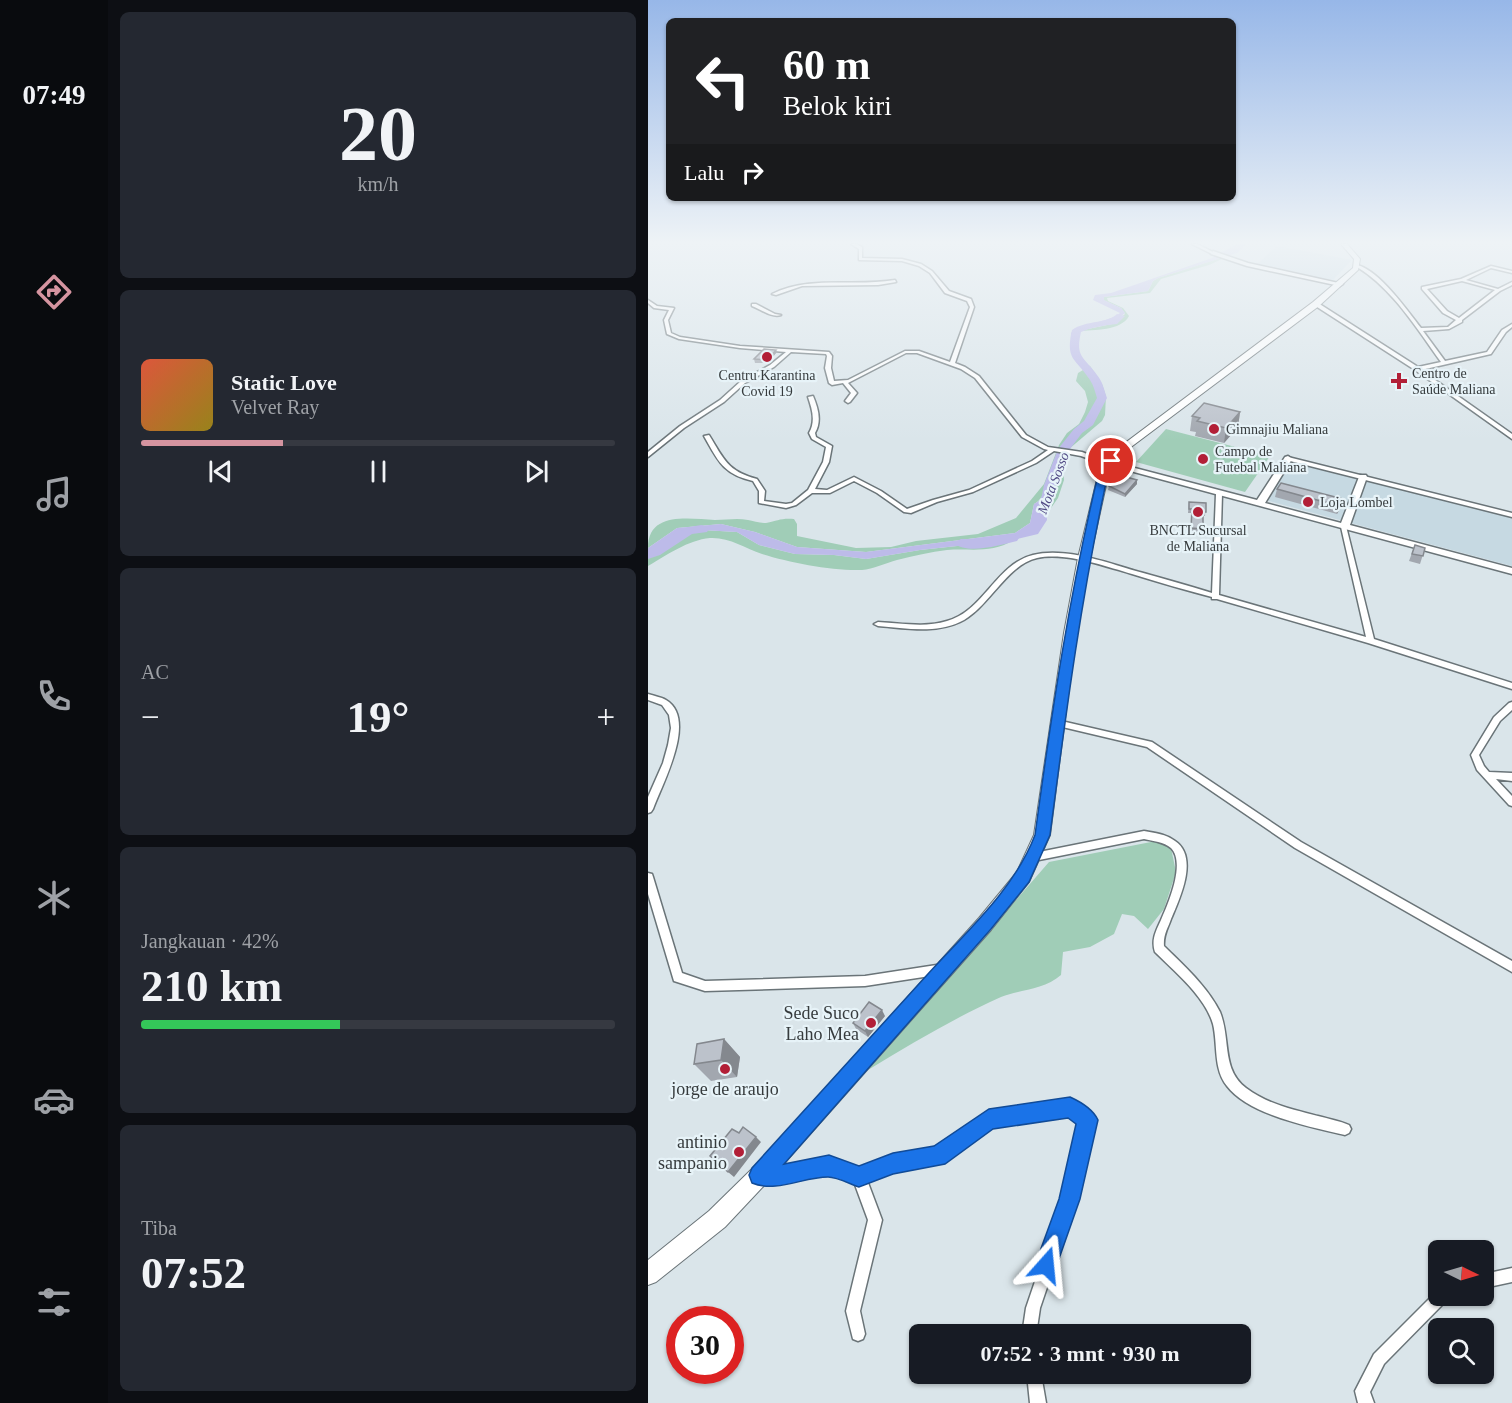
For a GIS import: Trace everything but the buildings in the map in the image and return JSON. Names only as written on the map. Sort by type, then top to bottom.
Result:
[{"type":"main road","points":[[648,1274],[717,1219],[760,1175],[945,969],[1023,877],[1042,835],[1057,723],[1084,558],[1106,463],[1309,309]]},
{"type":"street","points":[[672,309],[666,320],[669,334],[672,336],[710,344],[789,352],[827,352],[830,356],[828,374],[832,383],[845,382],[905,352],[917,352],[952,364],[977,377],[1024,436],[1052,450],[1082,454],[1106,463],[1219,494],[1512,571]]},
{"type":"street","points":[[762,309],[779,315]]},
{"type":"street","points":[[952,364],[971,309]]},
{"type":"street","points":[[1325,309],[1417,369],[1512,437]]},
{"type":"street","points":[[1403,309],[1444,363]]},
{"type":"street","points":[[1443,309],[1460,321]]},
{"type":"street","points":[[1418,330],[1449,328],[1474,309]]},
{"type":"street","points":[[1417,369],[1489,353],[1504,331],[1512,325]]},
{"type":"street","points":[[648,455],[682,427],[722,401],[743,382],[772,366],[789,352]]},
{"type":"street","points":[[845,382],[854,393],[848,401]]},
{"type":"street","points":[[707,436],[729,471],[742,478],[755,480],[762,491],[761,502],[786,506],[794,504],[811,491],[825,462],[829,446],[814,438],[812,434],[816,420],[812,397]]},
{"type":"street","points":[[811,491],[828,492],[854,480],[879,492],[906,511],[911,511],[935,501],[971,491],[1034,462],[1052,450]]},
{"type":"street","points":[[1259,504],[1288,459],[1512,515]]},
{"type":"street","points":[[1363,477],[1344,527],[1371,641]]},
{"type":"street","points":[[1215,597],[1219,494]]},
{"type":"street","points":[[878,624],[941,625],[954,622],[973,612],[1024,561],[1043,556],[1084,558],[1371,641],[1512,686]]},
{"type":"street","points":[[648,696],[666,703],[671,710],[676,729],[672,750],[648,809]]},
{"type":"street","points":[[1512,705],[1497,719],[1475,755],[1476,761],[1512,802]]},
{"type":"street","points":[[1057,723],[1149,744],[1298,845],[1512,967]]},
{"type":"street","points":[[1488,775],[1512,777]]},
{"type":"street","points":[[1034,857],[1144,835],[1158,836],[1173,843],[1182,856],[1184,868],[1158,935],[1159,948],[1205,998],[1216,1015],[1229,1079],[1237,1089],[1257,1101],[1293,1115],[1345,1129]]},
{"type":"street","points":[[648,877],[672,961],[678,977],[686,981],[705,986],[865,981],[945,969]]},
{"type":"street","points":[[760,1175],[793,1174],[829,1166],[859,1177],[893,1163],[938,1156],[989,1119],[1070,1107],[1088,1120],[1070,1199],[1033,1308],[1031,1324]]},
{"type":"street","points":[[858,1334],[853,1311],[875,1220],[859,1177]]},
{"type":"street","points":[[1494,1279],[1512,1275]]},
{"type":"street","points":[[1366,1403],[1362,1391],[1379,1359],[1432,1306]]},
{"type":"street","points":[[1035,1384],[1038,1403]]},
{"type":"shaded area","points":[[1289,462],[1512,517],[1512,566],[1265,500]]},
{"type":"green space","points":[[1122,309],[1129,316],[1120,325],[1106,329],[1078,331],[1112,324],[1125,314]]},
{"type":"green space","points":[[1085,364],[1090,366],[1102,384],[1106,396],[1105,415],[1102,421],[1069,449],[1063,465],[1064,480],[1058,498],[1051,508],[1046,505],[1054,482],[1034,504],[1030,523],[1015,533],[866,552],[797,547],[755,532],[721,524],[677,528],[648,548],[650,536],[655,528],[662,523],[682,519],[740,519],[766,523],[794,519],[797,524],[797,536],[856,548],[891,547],[916,541],[978,534],[1016,518],[1044,484],[1059,445],[1067,433],[1079,424],[1085,412],[1088,402],[1085,391],[1076,381],[1078,373],[1083,370],[1088,375]]},
{"type":"green space","name":"Campo de Futebal Maliana","points":[[1166,429],[1270,456],[1245,492],[1136,462]]},
{"type":"green space","points":[[702,530],[737,532],[759,545],[795,554],[866,559],[920,550],[1013,540],[989,549],[941,551],[866,569],[850,570],[812,566],[762,554],[730,541],[710,538],[686,545],[648,566],[648,558],[676,535]]},
{"type":"green space","points":[[1156,841],[1171,848],[1176,872],[1164,909],[1148,929],[1134,916],[1122,914],[1114,934],[1090,947],[1063,952],[1061,975],[1054,980],[1009,994],[984,1005],[868,1070],[1049,862]]},
{"type":"water","points":[[1113,309],[1122,309],[1125,313],[1112,324],[1078,331],[1076,351],[1089,376],[1075,357],[1071,333],[1075,329],[1120,313]]},
{"type":"water","points":[[1052,478],[1054,482],[1046,505],[1047,520],[1038,534],[1013,540],[920,550],[866,559],[795,554],[759,545],[737,532],[702,530],[676,535],[648,558],[648,548],[677,528],[721,524],[755,532],[797,547],[866,552],[1015,533],[1030,523],[1034,504],[1039,501]]},
{"type":"waterway","name":"Mota Sosso","points":[[1047,500],[1050,485],[1064,449],[1078,431],[1089,423],[1102,398],[1093,376],[1075,356],[1074,342],[1077,330],[1095,323],[1114,322],[1120,316]]},
{"type":"waterway","name":"Mota Sosso","points":[[648,555],[680,535],[702,529]]},
{"type":"waterway","name":"Mota Sosso","points":[[961,543],[986,544],[1012,538]]},
{"type":"place","name":"Centru Karantina Covid 19","points":[[767,357]]},
{"type":"place","name":"Centro de Saúde Maliana","points":[[1399,381]]},
{"type":"place","name":"Gimnajiu Maliana","points":[[1214,429]]},
{"type":"place","name":"Campo de Futebal Maliana","points":[[1203,459]]},
{"type":"place","name":"Loja Lombel","points":[[1308,502]]},
{"type":"place","name":"BNCTL Sucursal de Maliana","points":[[1198,512]]},
{"type":"place","name":"Sede Suco Laho Mea","points":[[871,1023]]},
{"type":"place","name":"jorge de araujo","points":[[725,1069]]},
{"type":"place","name":"antinio sampanio","points":[[739,1152]]},
{"type":"route","points":[[1046,1265],[1070,1199],[1088,1120],[1070,1107],[989,1119],[938,1156],[893,1163],[859,1177],[829,1166],[793,1174],[760,1175],[985,924],[1023,877],[1034,857],[1042,835],[1070,633],[1084,558],[1105,467],[1111,466],[1111,461]]}]
